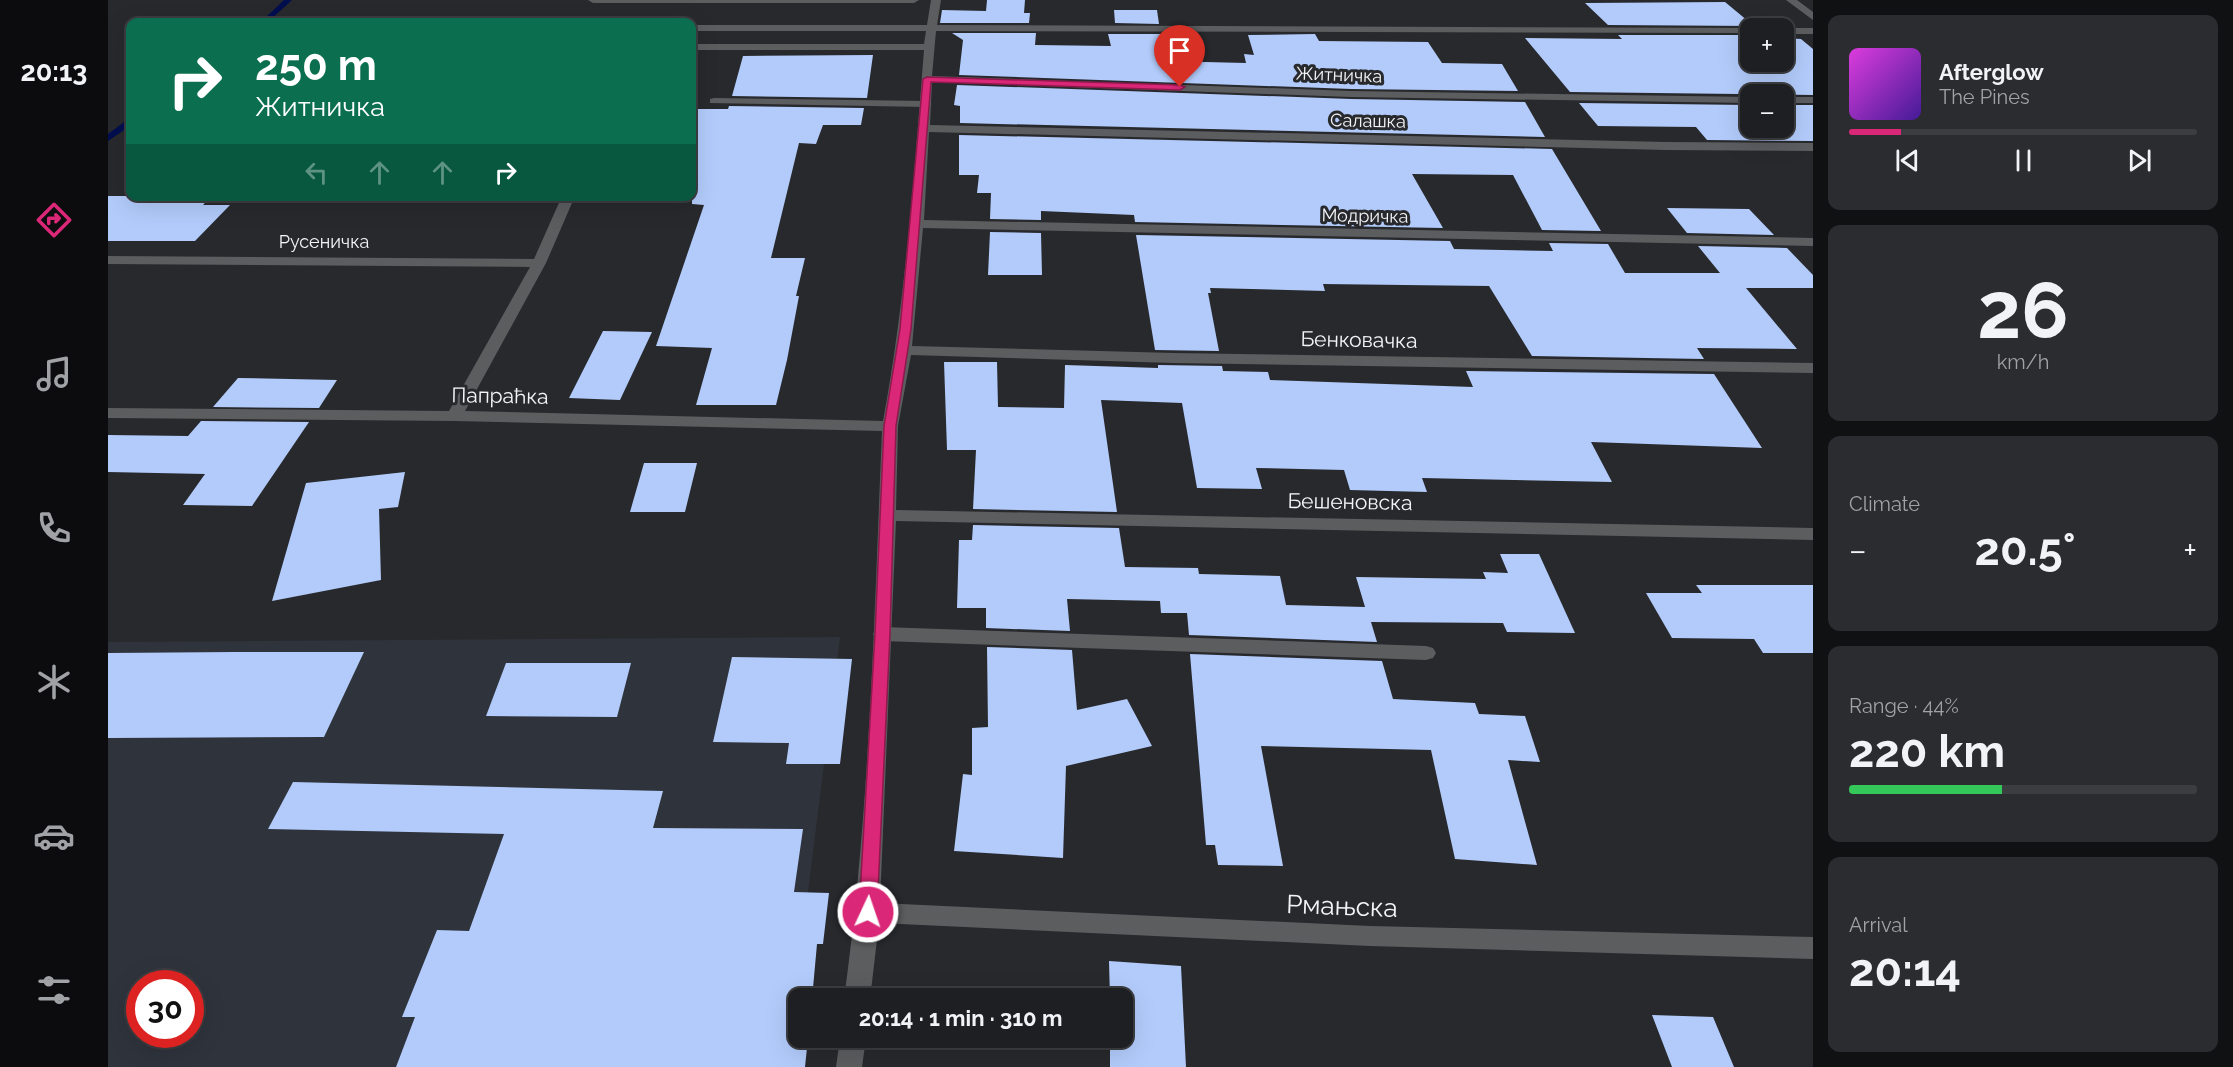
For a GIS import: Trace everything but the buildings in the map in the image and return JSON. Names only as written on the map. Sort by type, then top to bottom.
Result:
[{"type":"street","points":[[593,0],[914,0]]},
{"type":"street","points":[[858,988],[868,912],[883,634],[890,426],[903,350],[916,224],[929,47],[936,0]]},
{"type":"street","points":[[1791,0],[1813,17]]},
{"type":"street","points":[[696,28],[1740,30]]},
{"type":"street","points":[[1794,31],[1813,31]]},
{"type":"street","points":[[696,47],[929,47]]},
{"type":"street","name":"Житничка","points":[[927,79],[1351,94],[1740,100]]},
{"type":"street","points":[[1794,100],[1813,100]]},
{"type":"street","points":[[714,101],[926,104]]},
{"type":"street","name":"Салашка","points":[[923,128],[1666,146],[1813,147]]},
{"type":"street","points":[[454,416],[539,263],[567,201]]},
{"type":"street","name":"Модричка","points":[[916,224],[1813,242]]},
{"type":"street","name":"Русеничка","points":[[108,261],[539,263]]},
{"type":"street","name":"Бенковачка","points":[[903,350],[1174,358],[1813,368]]},
{"type":"street","name":"Папраћка","points":[[108,413],[454,416],[890,426]]},
{"type":"street","name":"Бешеновска","points":[[886,515],[1813,534]]},
{"type":"street","points":[[883,634],[1426,653]]},
{"type":"street","name":"Рмањска","points":[[868,912],[1370,936],[1813,948]]},
{"type":"street","points":[[849,1067],[852,1048]]},
{"type":"shaded area","points":[[840,637],[796,988],[788,988],[788,1048],[786,1067],[108,1067],[108,642]]},
{"type":"waterway","points":[[268,18],[288,0]]},
{"type":"waterway","points":[[108,138],[126,125]]},
{"type":"route","points":[[868,912],[883,634],[890,426],[906,329],[927,79],[1180,87]]}]
